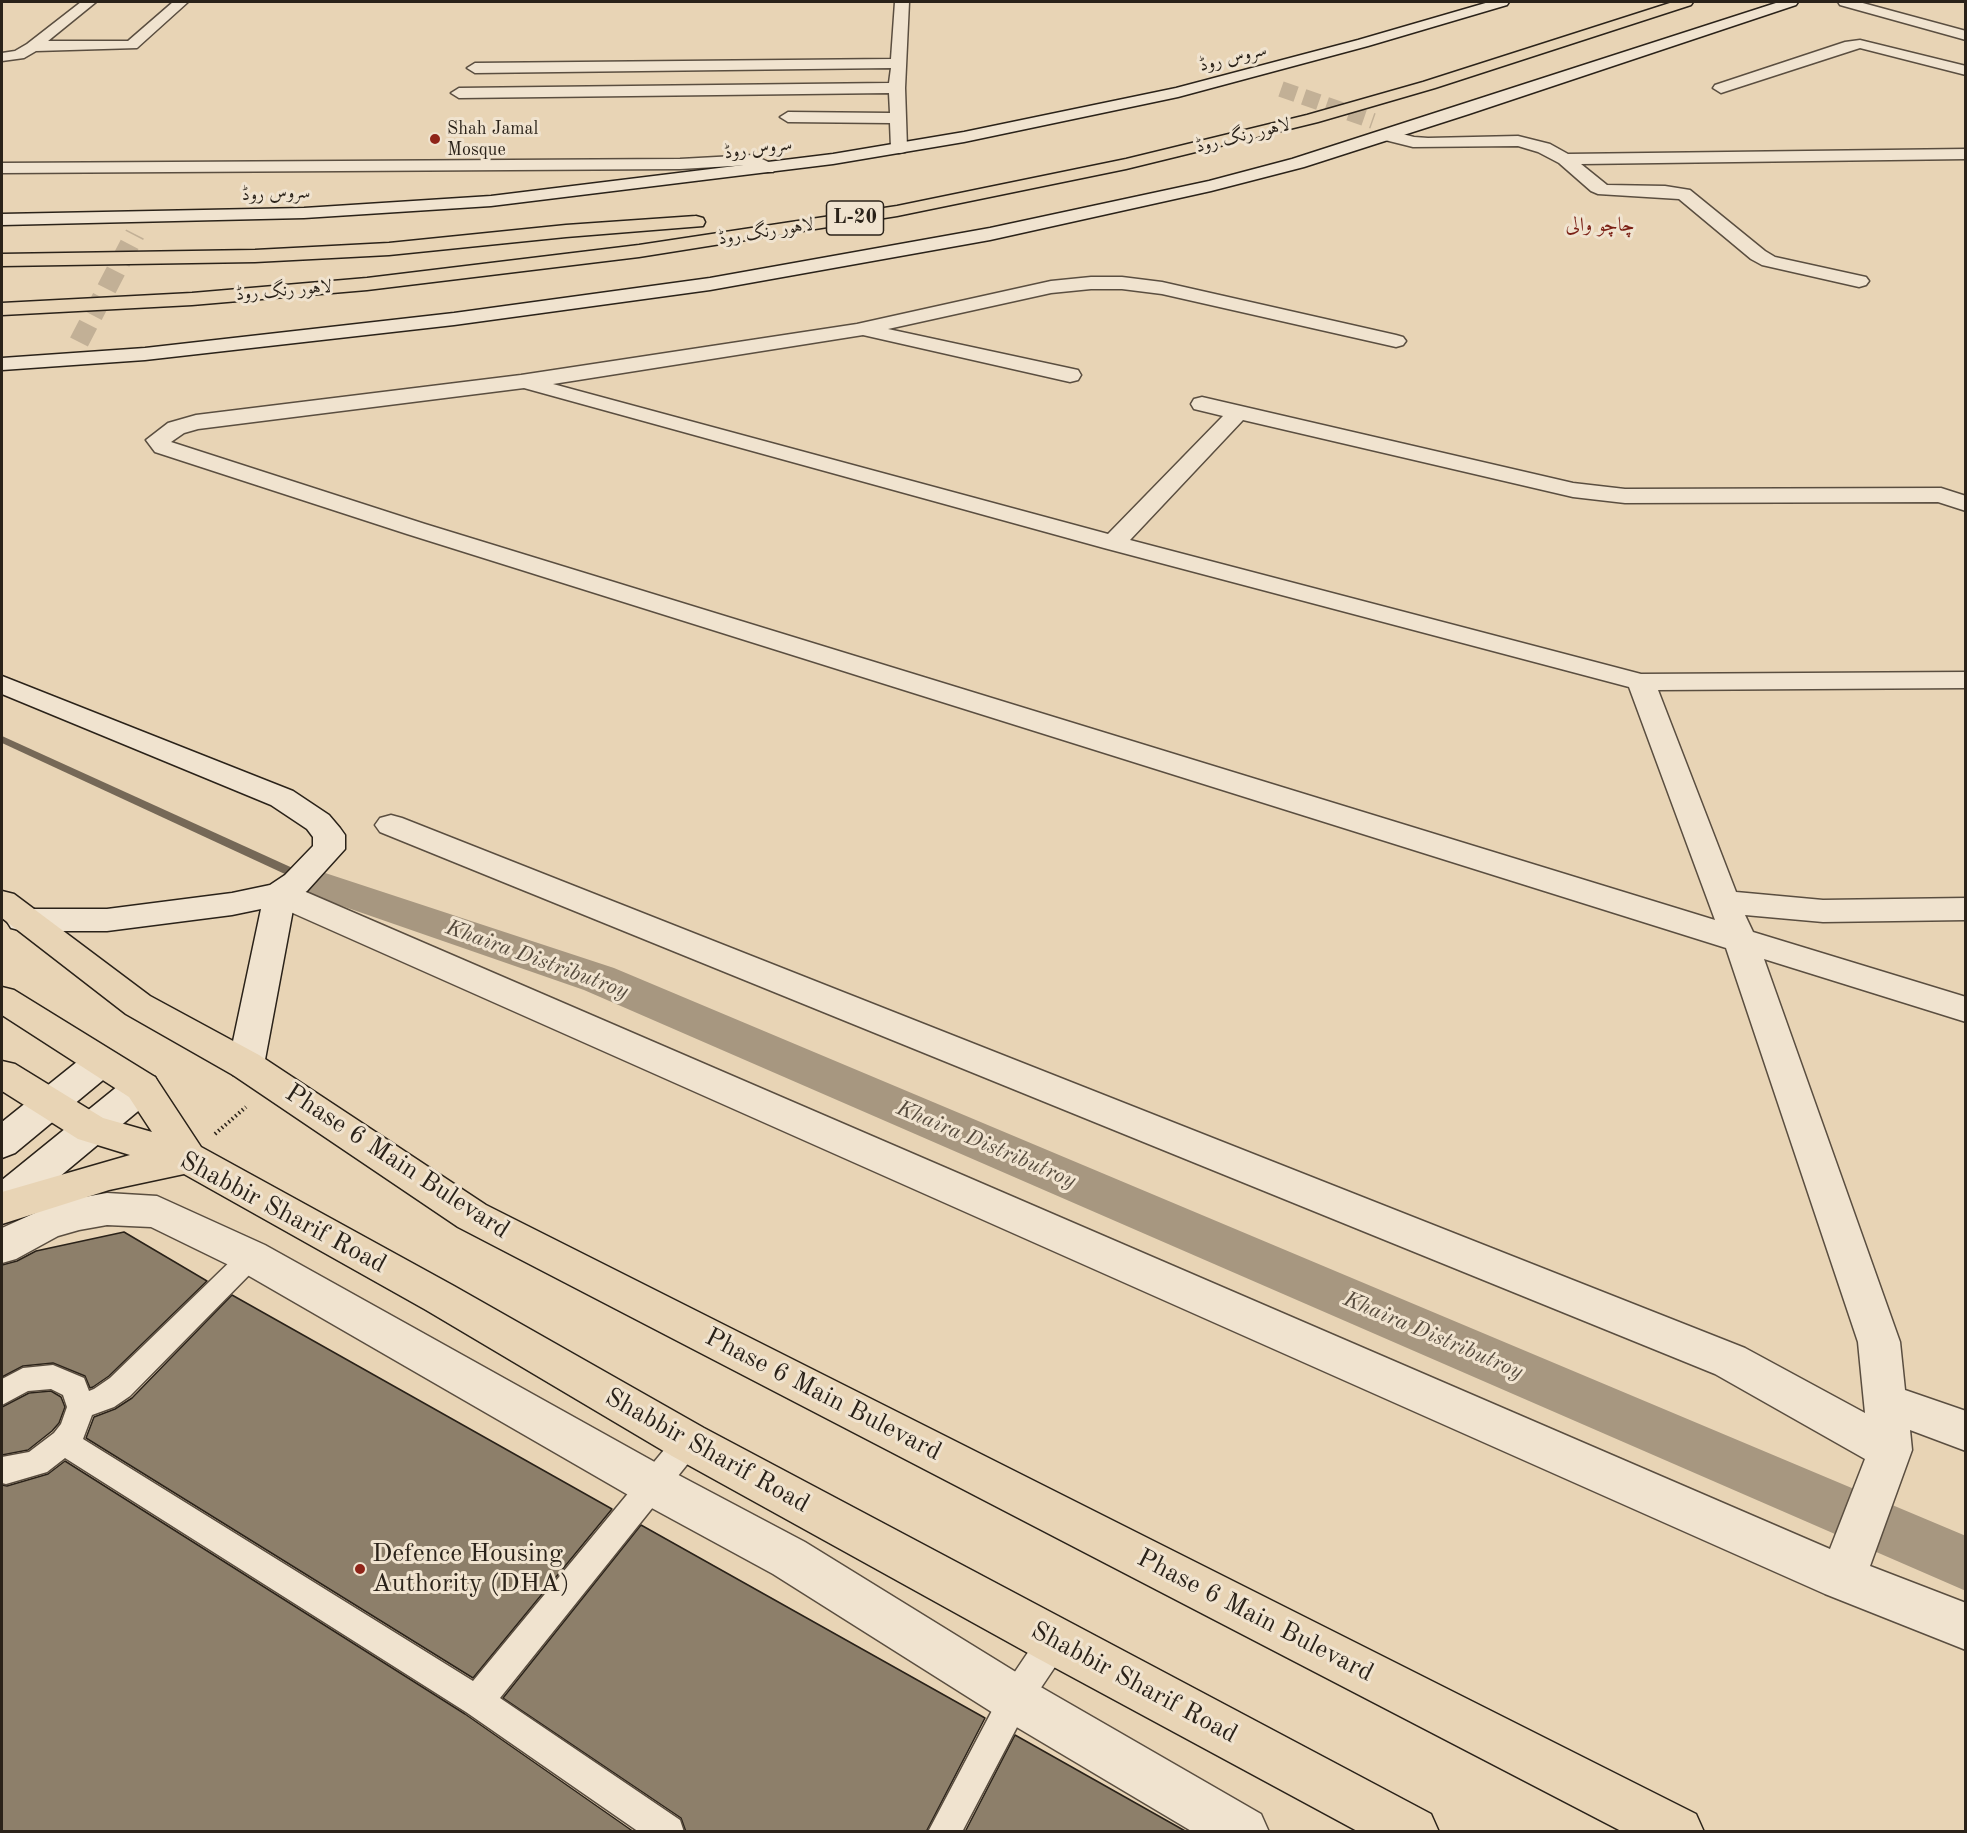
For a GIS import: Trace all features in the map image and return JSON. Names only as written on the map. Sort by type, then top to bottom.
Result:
[{"type":"main road","points":[[1606,10],[1633,2]]},
{"type":"main road","name":"لاہور رنگ روڈ","points":[[2,309],[192,299],[367,284],[570,260],[897,211],[1030,185],[1226,141],[1312,119],[1429,85],[1686,2]]},
{"type":"main road","name":"لاہور رنگ روڈ","points":[[979,176],[1144,143],[1276,110]]},
{"type":"main road","name":"لاہور رنگ روڈ","points":[[254,273],[495,248],[716,219]]},
{"type":"main road","points":[[2,260],[288,254],[388,249],[566,231],[696,222]]},
{"type":"main road","points":[[39,327],[286,300],[367,284]]},
{"type":"main road","points":[[2,322],[86,321]]},
{"type":"main road","name":"Phase 6 Main Bulevard","points":[[12,911],[54,940],[138,1005],[260,1074],[472,1216],[1678,1832]]},
{"type":"main road","points":[[2,999],[142,1086],[188,1158],[109,1175],[2,1208]]},
{"type":"main road","name":"Shabbir Sharif Road","points":[[2,1074],[91,1129],[188,1158],[440,1298],[688,1442],[1053,1641],[1413,1832]]},
{"type":"street","points":[[2,57],[19,55],[32,47],[89,2]]},
{"type":"street","points":[[32,47],[132,45],[181,2]]},
{"type":"street","points":[[899,148],[897,88],[902,2]]},
{"type":"street","name":"سروس روڈ","points":[[2,220],[304,213],[491,201],[767,168],[964,138],[1115,106],[1245,75],[1502,2]]},
{"type":"street","points":[[2,364],[75,351],[145,354],[420,323],[722,282],[968,238],[1113,209],[1259,174],[1394,133],[1791,2]]},
{"type":"street","points":[[1845,2],[1965,36]]},
{"type":"street","points":[[1862,2],[1965,31]]},
{"type":"street","points":[[1880,2],[1965,25]]},
{"type":"street","points":[[1721,88],[1839,48],[1860,44],[1965,71]]},
{"type":"street","points":[[475,68],[900,63]]},
{"type":"street","points":[[1245,75],[1272,86]]},
{"type":"street","points":[[459,93],[897,88]]},
{"type":"street","points":[[788,117],[897,118]]},
{"type":"street","points":[[1373,121],[1413,142],[1518,141],[1544,148],[1565,159],[1597,187],[1604,190],[1665,191],[1684,194],[1758,255],[1769,261],[1859,281]]},
{"type":"street","points":[[1565,159],[1964,155]]},
{"type":"street","points":[[2,168],[680,164],[753,160],[767,168]]},
{"type":"street","points":[[135,234],[145,218]]},
{"type":"street","points":[[1396,340],[1162,288],[1122,283],[1051,287],[857,330],[521,381],[196,422],[176,428],[158,440],[164,447],[183,454],[417,529],[1965,1010]]},
{"type":"street","points":[[857,330],[1070,375]]},
{"type":"street","points":[[521,381],[1113,543],[1641,681],[1965,680]]},
{"type":"street","points":[[1202,404],[1573,490],[1625,496],[1941,495],[1965,504]]},
{"type":"street","points":[[1113,543],[1238,413]]},
{"type":"street","points":[[1641,681],[1723,902],[1741,942],[1879,1342],[1885,1402],[1884,1464],[1848,1564]]},
{"type":"street","points":[[2,684],[282,798],[318,822],[329,835],[329,849],[288,889],[232,904],[106,920],[12,911]]},
{"type":"street","points":[[391,825],[1730,1361],[1884,1464]]},
{"type":"street","points":[[260,1074],[288,889]]},
{"type":"street","points":[[288,889],[1848,1564],[1965,1627]]},
{"type":"street","points":[[1723,902],[1823,911],[1965,909]]},
{"type":"street","points":[[2,1143],[100,1062]]},
{"type":"street","points":[[2,1202],[142,1086]]},
{"type":"street","points":[[2,1247],[46,1224],[80,1214],[107,1209],[157,1212],[251,1257],[654,1485],[789,1558],[1015,1699],[1243,1832]]},
{"type":"street","points":[[1885,1402],[1965,1431]]},
{"type":"lane","points":[[81,1407],[104,1398],[120,1387],[251,1257]]},
{"type":"lane","points":[[2,1393],[23,1380],[53,1377],[74,1387],[81,1407],[73,1431],[64,1442],[37,1462],[6,1471],[2,1470]]},
{"type":"lane","points":[[64,1442],[477,1701],[668,1832]]},
{"type":"lane","points":[[477,1701],[688,1442]]},
{"type":"lane","points":[[944,1832],[1015,1699],[1053,1641]]},
{"type":"path","points":[[188,1158],[260,1074]]},
{"type":"building","points":[[124,1232],[207,1281],[109,1376],[93,1387],[90,1388],[85,1376],[53,1363],[23,1366],[2,1377],[2,1265],[17,1261],[36,1251]]},
{"type":"building","points":[[232,1295],[612,1509],[473,1678],[86,1438],[94,1417],[115,1409],[132,1398]]},
{"type":"building","points":[[51,1391],[61,1397],[65,1407],[59,1423],[28,1450],[2,1455],[2,1407],[29,1393]]},
{"type":"building","points":[[65,1461],[465,1714],[634,1832],[2,1832],[2,1485],[7,1486],[48,1474]]},
{"type":"building","points":[[641,1525],[985,1718],[926,1832],[686,1832],[681,1818],[503,1698]]},
{"type":"building","points":[[1015,1735],[1187,1832],[965,1832]]},
{"type":"waterway","name":"Khaira Distributroy","points":[[2,739],[304,878]]},
{"type":"waterway","name":"Khaira Distributroy","points":[[310,881],[599,979],[1966,1564]]},
{"type":"tunnel","points":[[1281,89],[1373,121]]},
{"type":"tunnel","points":[[79,342],[135,234]]},
{"type":"place","name":"Shah Jamal Mosque","points":[[435,139]]},
{"type":"place","name":"Defence Housing Authority (DHA)","points":[[360,1569]]},
{"type":"district","name":"چاچو والی","points":[[1600,226]]}]
